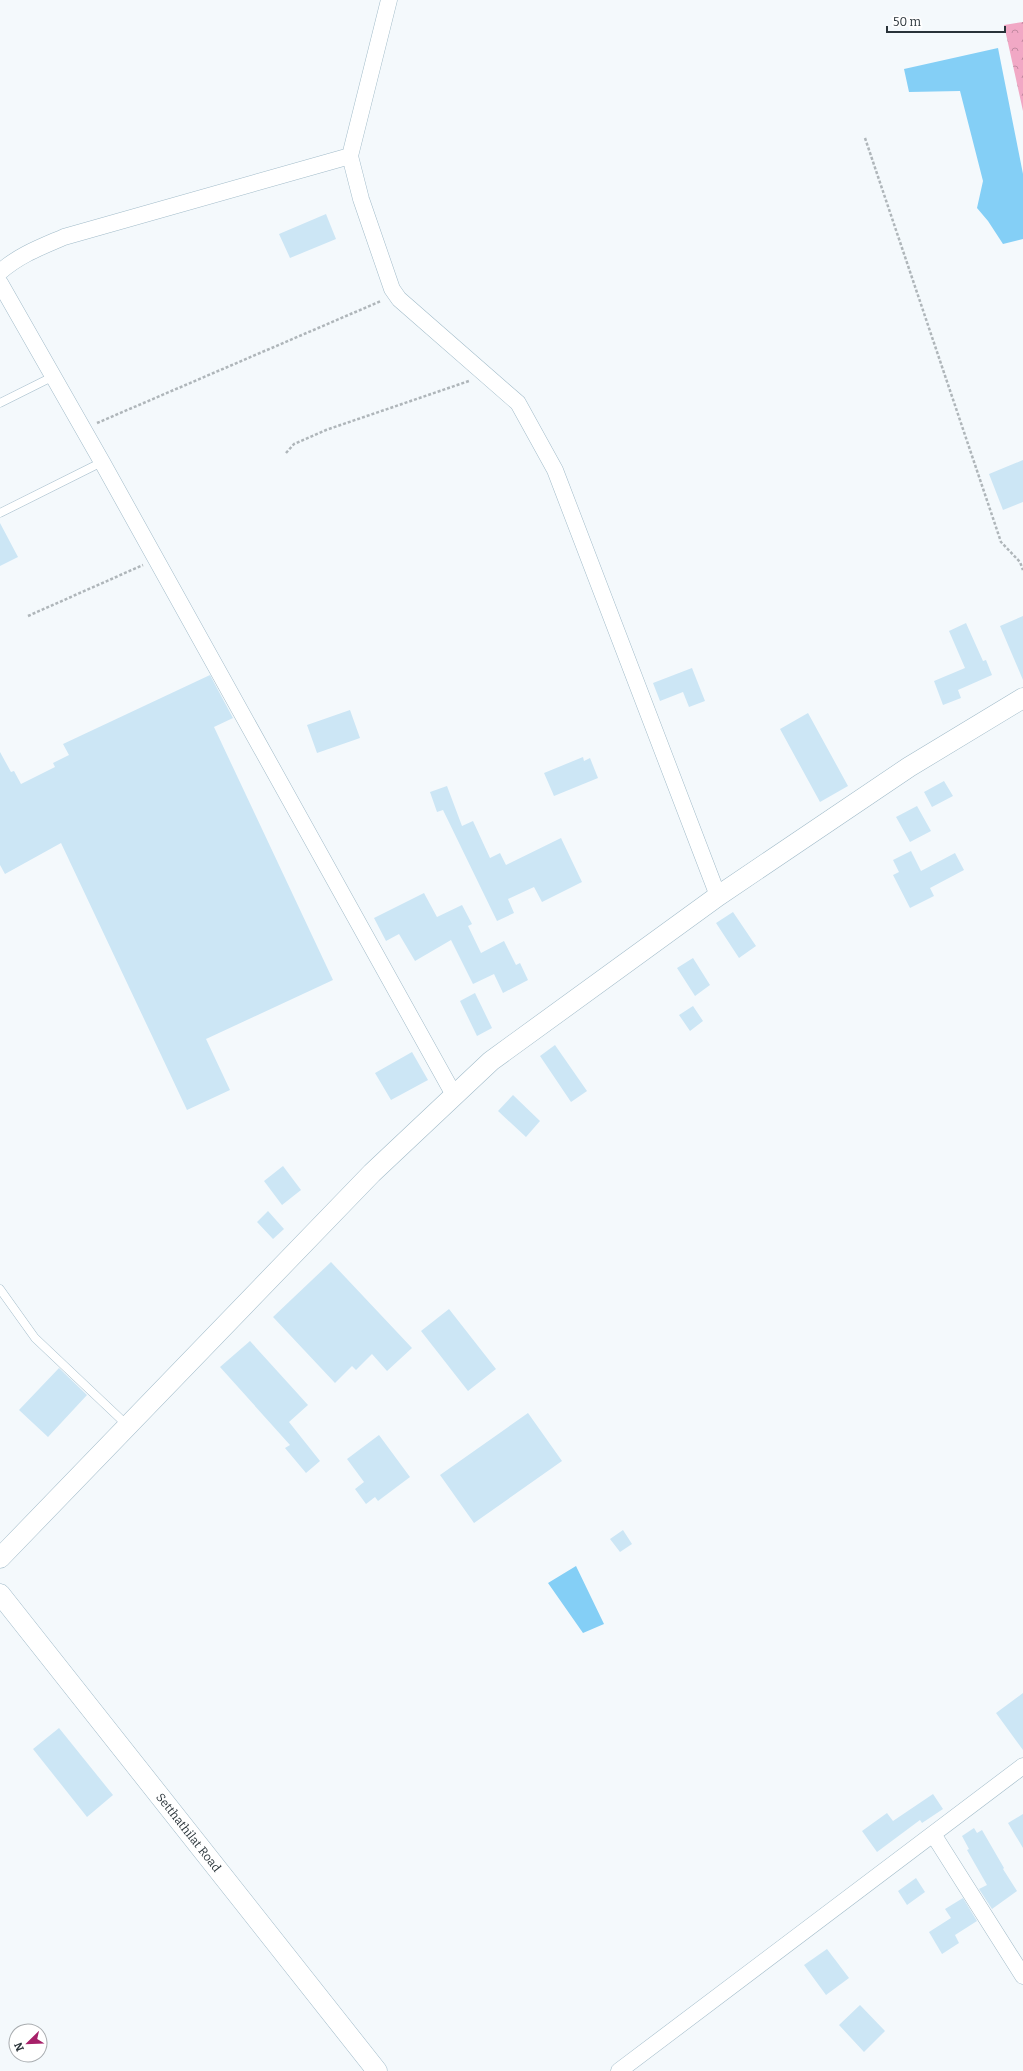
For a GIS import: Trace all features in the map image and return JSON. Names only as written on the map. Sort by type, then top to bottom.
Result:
[{"type":"street","points":[[389,0],[350,156],[369,222],[392,289],[399,299],[485,376],[518,403],[555,470],[718,896]]},
{"type":"street","points":[[0,272],[13,261],[29,252],[64,237],[350,156]]},
{"type":"street","points":[[0,283],[52,377],[102,462],[454,1095]]},
{"type":"street","points":[[0,1558],[372,1173],[491,1062],[718,896],[909,767],[1023,698]]},
{"type":"street","name":"Setthathilat Road","points":[[0,1594],[377,2071]]},
{"type":"street","points":[[619,2071],[1023,1766]]},
{"type":"street","points":[[933,1834],[1023,1976]]},
{"type":"lane","points":[[0,403],[52,377]]},
{"type":"lane","points":[[0,513],[102,462]]},
{"type":"lane","points":[[0,1289],[35,1338],[127,1425]]},
{"type":"path","points":[[865,138],[1001,542],[1020,562],[1023,570]]},
{"type":"path","points":[[83,429],[379,301],[399,299]]},
{"type":"path","points":[[286,452],[294,444],[326,430],[485,376]]},
{"type":"path","points":[[28,616],[156,559]]},
{"type":"green space","points":[[1023,22],[1023,111],[1004,25]]},
{"type":"water","points":[[998,48],[1023,174],[1023,239],[1003,244],[988,221],[977,208],[983,181],[960,91],[909,92],[904,69]]},
{"type":"water","points":[[576,1566],[604,1624],[583,1633],[548,1583]]},
{"type":"building","points":[[326,214],[336,239],[290,258],[279,234]]},
{"type":"building","points":[[1023,460],[1023,502],[1003,510],[989,474]]},
{"type":"building","points":[[0,523],[18,557],[0,566]]},
{"type":"building","points":[[1023,616],[1023,680],[1000,626]]},
{"type":"building","points":[[966,623],[983,661],[986,660],[992,675],[958,690],[961,698],[943,705],[934,681],[965,668],[949,631]]},
{"type":"building","points":[[692,668],[705,701],[689,707],[683,692],[660,701],[653,683]]},
{"type":"building","points":[[210,675],[233,718],[214,727],[333,980],[206,1039],[230,1090],[187,1110],[61,843],[5,874],[0,865],[0,752],[11,772],[14,771],[21,784],[55,767],[53,763],[69,755],[63,744]]},
{"type":"building","points":[[350,710],[360,738],[317,753],[307,725]]},
{"type":"building","points":[[808,713],[848,786],[820,802],[780,729]]},
{"type":"building","points":[[583,757],[584,761],[590,758],[598,778],[554,796],[544,773]]},
{"type":"building","points":[[944,781],[953,796],[932,807],[924,792]]},
{"type":"building","points":[[447,786],[462,826],[473,821],[490,858],[500,853],[506,865],[561,838],[582,882],[542,902],[534,887],[508,899],[514,913],[497,921],[443,810],[437,812],[430,792]]},
{"type":"building","points":[[917,806],[931,831],[910,842],[896,817]]},
{"type":"building","points":[[911,851],[921,871],[955,853],[964,870],[930,888],[934,896],[910,908],[893,875],[899,872],[893,860]]},
{"type":"building","points":[[424,893],[437,917],[462,905],[472,924],[468,926],[481,953],[504,941],[516,965],[520,963],[528,980],[503,993],[494,974],[473,984],[451,940],[415,961],[399,934],[386,941],[374,918]]},
{"type":"building","points":[[733,912],[756,946],[739,958],[716,923]]},
{"type":"building","points":[[693,958],[710,985],[695,996],[677,968]]},
{"type":"building","points":[[475,993],[492,1028],[477,1036],[460,1001]]},
{"type":"building","points":[[693,1006],[703,1021],[690,1031],[679,1015]]},
{"type":"building","points":[[555,1045],[587,1091],[571,1102],[540,1056]]},
{"type":"building","points":[[412,1052],[428,1080],[391,1100],[375,1073]]},
{"type":"building","points":[[513,1095],[540,1121],[526,1137],[498,1111]]},
{"type":"building","points":[[283,1166],[301,1190],[282,1205],[264,1181]]},
{"type":"building","points":[[268,1211],[284,1229],[273,1239],[257,1222]]},
{"type":"building","points":[[331,1262],[412,1348],[387,1371],[372,1354],[356,1370],[352,1366],[335,1383],[273,1317]]},
{"type":"building","points":[[449,1309],[496,1369],[468,1391],[421,1331]]},
{"type":"building","points":[[250,1341],[308,1405],[289,1422],[320,1461],[306,1473],[285,1448],[290,1445],[220,1367]]},
{"type":"building","points":[[59,1368],[87,1395],[48,1437],[19,1410]]},
{"type":"building","points":[[528,1413],[562,1461],[474,1523],[440,1475]]},
{"type":"building","points":[[379,1435],[410,1477],[378,1501],[375,1497],[366,1504],[355,1489],[364,1482],[347,1459]]},
{"type":"building","points":[[623,1530],[632,1544],[620,1552],[610,1539]]},
{"type":"building","points":[[1023,1693],[1023,1750],[996,1713]]},
{"type":"building","points":[[59,1728],[113,1795],[87,1817],[33,1749]]},
{"type":"building","points":[[933,1794],[943,1809],[922,1823],[920,1820],[877,1852],[862,1831],[887,1813],[893,1821]]},
{"type":"building","points":[[1023,1814],[1023,1848],[1008,1823]]},
{"type":"building","points":[[974,1828],[977,1833],[982,1830],[1017,1891],[992,1909],[979,1889],[987,1885],[967,1850],[969,1849],[962,1836]]},
{"type":"building","points":[[916,1878],[925,1892],[907,1905],[898,1891]]},
{"type":"building","points":[[963,1898],[977,1921],[955,1935],[959,1943],[942,1954],[929,1932],[951,1918],[945,1909]]},
{"type":"building","points":[[827,1949],[849,1978],[826,1995],[804,1965]]},
{"type":"building","points":[[860,2005],[885,2031],[864,2052],[839,2025]]}]
